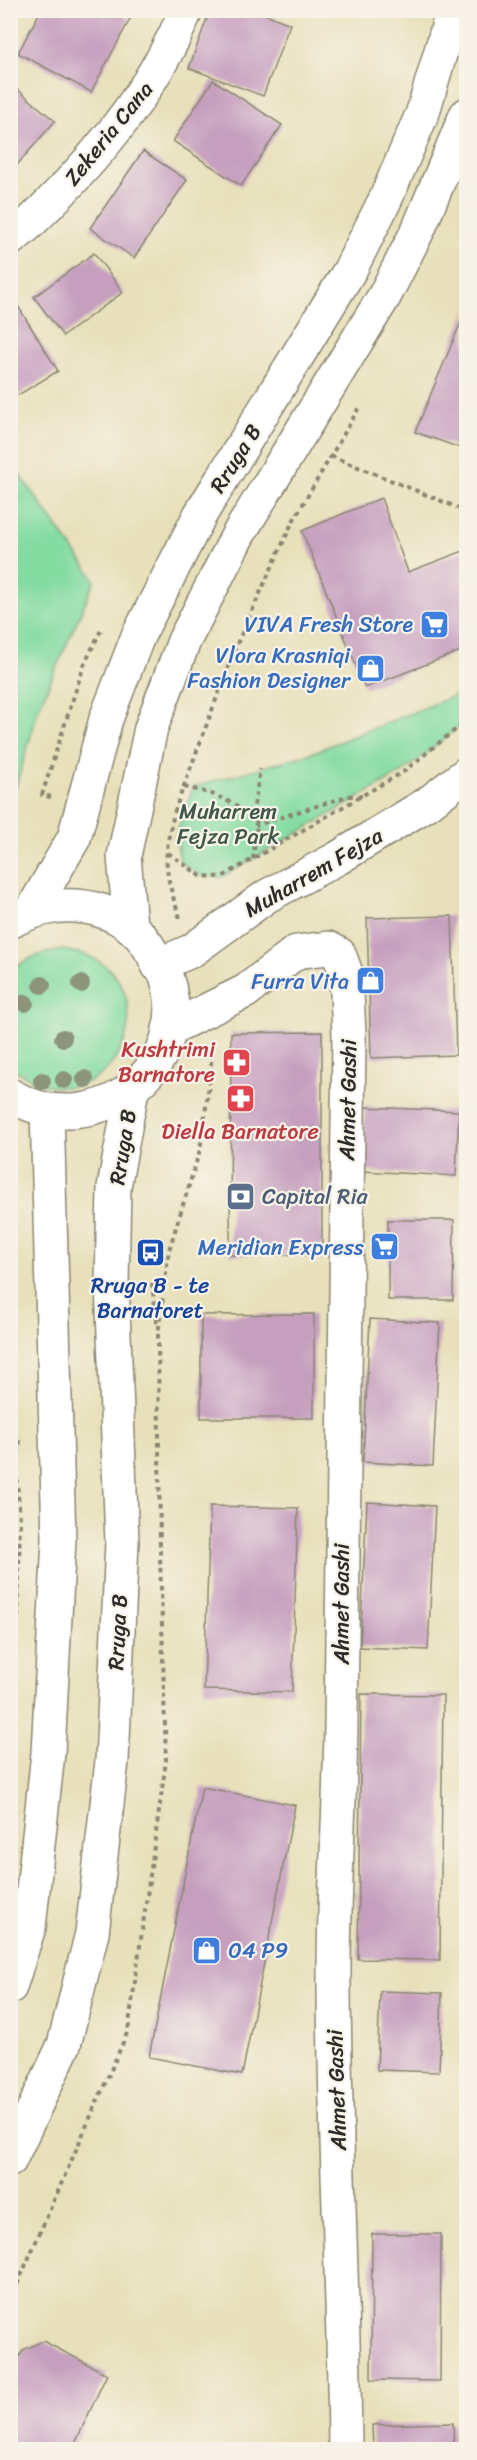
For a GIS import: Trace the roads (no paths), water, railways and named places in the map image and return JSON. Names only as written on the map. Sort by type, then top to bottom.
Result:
[{"type":"main road","name":"Zekeria Cana","points":[[10,239],[71,182],[116,128],[153,78],[186,10]]},
{"type":"main road","name":"Rruga B","points":[[21,917],[74,838],[106,719],[138,636],[200,515],[350,270],[386,198],[423,112],[453,10]]},
{"type":"main road","name":"Rruga B","points":[[130,926],[124,856],[151,728],[184,641],[238,535],[386,295],[419,228],[466,115]]},
{"type":"main road","name":"Muharrem Fejza","points":[[158,965],[191,951],[267,896],[338,858],[427,804],[466,774]]},
{"type":"main road","points":[[10,1987],[29,1927],[32,1904],[48,1753],[59,1539],[21,1101],[66,1112],[86,1110],[115,1101],[132,1090],[155,1064],[169,1029],[171,995],[164,970],[158,965],[151,947],[130,926],[104,912],[86,907],[56,906],[21,917]]},
{"type":"main road","name":"Ahmet Gashi","points":[[169,1029],[246,991],[296,952],[328,948],[339,954],[346,973],[349,1035],[342,1437],[341,1729],[334,1970],[335,2082],[345,2349],[345,2450]]},
{"type":"main road","name":"Rruga B","points":[[10,2160],[64,2045],[67,2034],[92,1933],[112,1761],[122,1542],[112,1283],[114,1187],[132,1090]]},
{"type":"place","name":"VIVA Fresh Store","points":[[434,624]]},
{"type":"place","name":"Vlora Krasniqi Fashion Designer","points":[[371,668]]},
{"type":"place","name":"Furra Vita","points":[[370,981]]},
{"type":"place","name":"Kushtrimi Barnatore","points":[[236,1062]]},
{"type":"place","name":"Diella Barnatore","points":[[240,1099]]},
{"type":"place","name":"Capital Ria","points":[[241,1196]]},
{"type":"place","name":"Meridian Express","points":[[385,1247]]},
{"type":"place","name":"Rruga B - te Barnatoret","points":[[150,1253]]},
{"type":"place","name":"04 P9","points":[[207,1950]]},
{"type":"park label","name":"Muharrem Fejza Park","points":[[228,824]]}]
